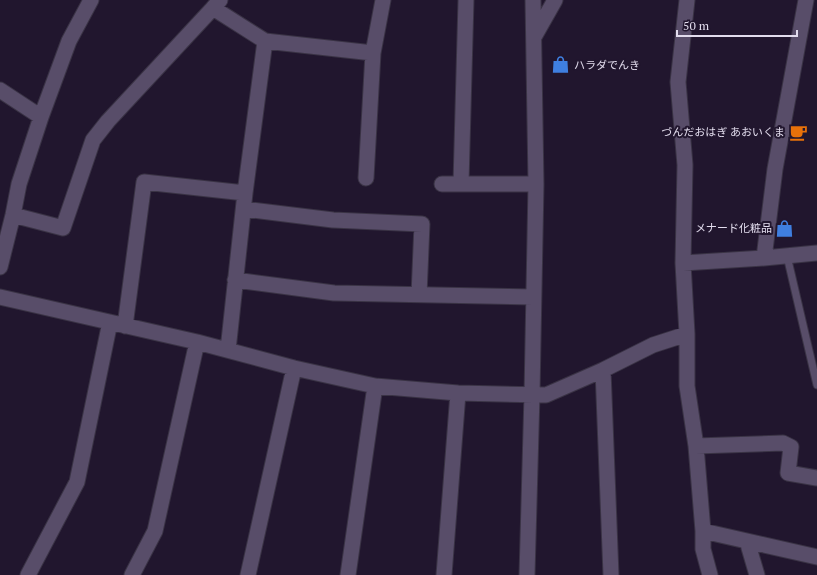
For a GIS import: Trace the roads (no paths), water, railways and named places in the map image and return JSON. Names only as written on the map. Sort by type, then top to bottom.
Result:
[{"type":"street","points":[[0,267],[19,184],[41,117],[70,41],[91,0]]},
{"type":"street","points":[[366,178],[373,53],[383,0]]},
{"type":"street","points":[[461,183],[466,0]]},
{"type":"street","points":[[527,575],[536,184],[533,0]]},
{"type":"street","points":[[533,38],[555,0]]},
{"type":"street","points":[[688,0],[678,82],[685,165],[683,263],[687,334],[687,386],[696,446],[703,531],[703,549],[710,575]]},
{"type":"street","points":[[764,258],[775,169],[806,0]]},
{"type":"street","points":[[13,215],[63,228],[94,140],[108,121],[216,4],[265,41],[373,53]]},
{"type":"street","points":[[228,350],[245,192],[265,41]]},
{"type":"street","points":[[0,90],[41,117]]},
{"type":"street","points":[[125,326],[144,182],[245,192]]},
{"type":"street","points":[[442,184],[536,184]]},
{"type":"street","points":[[244,210],[333,220],[422,224],[419,295]]},
{"type":"street","points":[[683,263],[764,258],[817,252]]},
{"type":"street","points":[[235,280],[334,293],[533,297]]},
{"type":"street","points":[[0,297],[197,342],[294,368],[375,386],[458,392],[546,395],[603,370],[653,345],[687,334]]},
{"type":"street","points":[[28,575],[77,482],[110,322]]},
{"type":"street","points":[[132,575],[155,531],[197,342]]},
{"type":"street","points":[[248,575],[294,368]]},
{"type":"street","points":[[603,370],[611,575]]},
{"type":"street","points":[[348,575],[375,386]]},
{"type":"street","points":[[444,575],[458,392]]},
{"type":"street","points":[[696,446],[783,443],[791,447],[788,473],[817,478]]},
{"type":"street","points":[[703,531],[817,557]]},
{"type":"street","points":[[747,541],[757,575]]},
{"type":"lane","points":[[787,256],[817,385]]},
{"type":"place","name":"ハラダでんき","points":[[561,65]]},
{"type":"place","name":"づんだおはぎ あおいくま","points":[[798,132]]},
{"type":"place","name":"メナード化粧品","points":[[785,228]]}]
